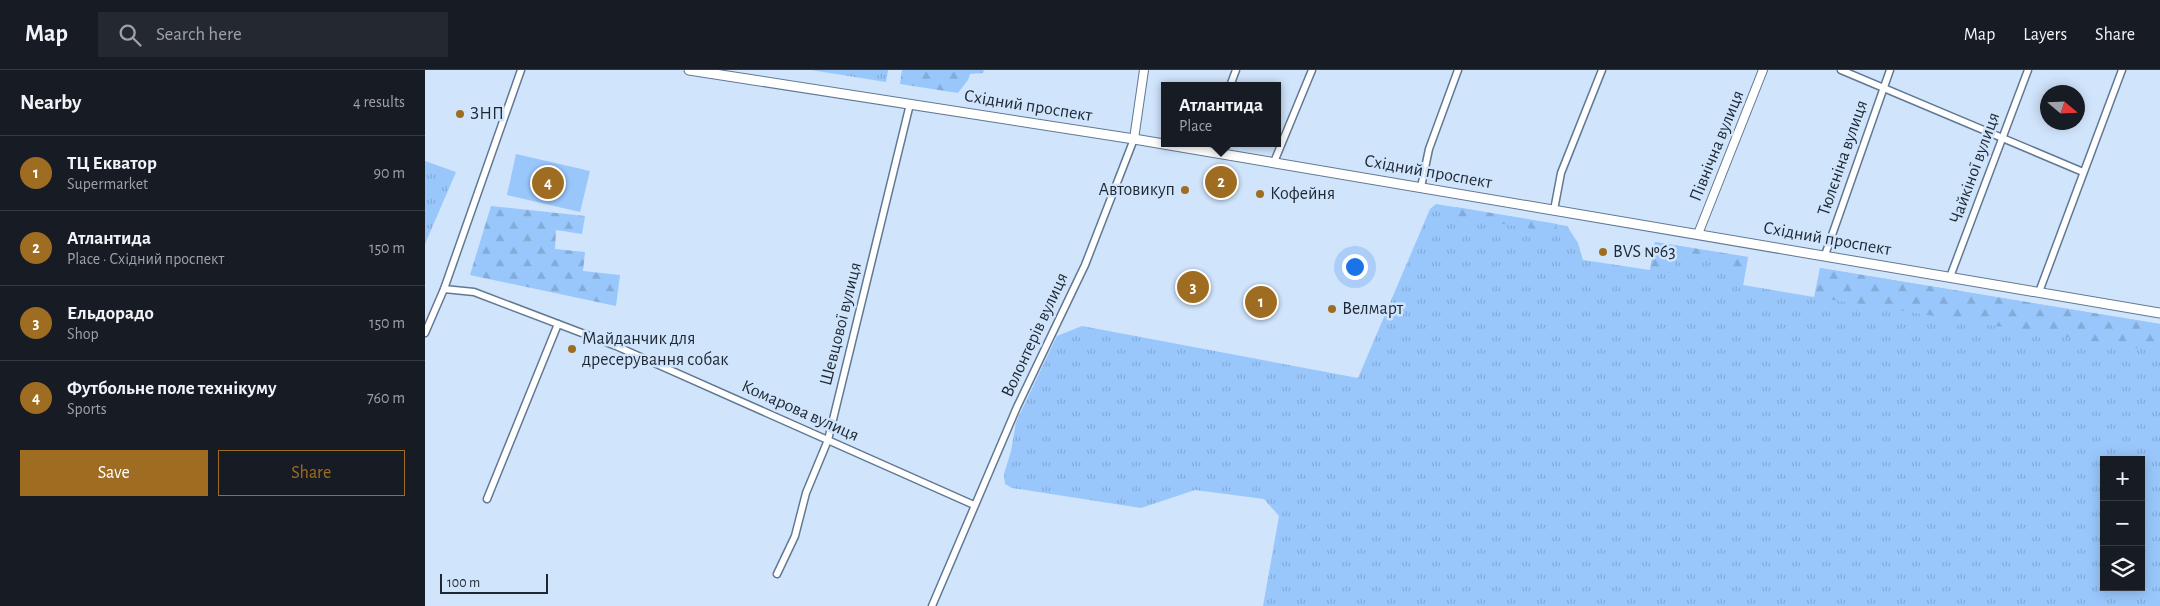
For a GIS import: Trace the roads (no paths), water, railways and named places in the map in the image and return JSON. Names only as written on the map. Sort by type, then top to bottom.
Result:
[{"type":"main road","name":"Східний проспект","points":[[689,70],[1161,141]]},
{"type":"main road","name":"Східний проспект","points":[[1206,147],[1274,162],[1825,255],[2160,314]]},
{"type":"street","points":[[425,333],[444,289],[521,70]]},
{"type":"street","name":"Волонтерів вулиця","points":[[932,606],[974,505],[1085,265],[1134,138],[1144,70]]},
{"type":"street","points":[[1232,82],[1236,70]]},
{"type":"street","points":[[1281,145],[1312,70]]},
{"type":"street","points":[[1421,187],[1429,148],[1458,70]]},
{"type":"street","points":[[1554,210],[1561,173],[1601,70]]},
{"type":"street","name":"Північна вулиця","points":[[1698,234],[1763,70]]},
{"type":"street","points":[[1841,70],[2083,172]]},
{"type":"street","name":"Тюлєніна вулиця","points":[[1825,255],[1890,70]]},
{"type":"street","name":"Чайкіної вулиця","points":[[1951,277],[2028,70]]},
{"type":"street","points":[[2039,292],[2122,70]]},
{"type":"street","name":"Шевцової вулиця","points":[[777,574],[795,536],[805,497],[829,440],[909,104]]},
{"type":"street","points":[[1274,162],[1280,147]]},
{"type":"street","name":"Комарова вулиця","points":[[444,289],[474,292],[625,350],[974,505]]},
{"type":"street","points":[[487,499],[558,324]]},
{"type":"place","name":"ЗНП","points":[[460,114]]},
{"type":"place","name":"Атлантида","points":[[1221,182]]},
{"type":"place","name":"Футбольне поле технікуму","points":[[548,183]]},
{"type":"place","name":"Автовикуп","points":[[1185,190]]},
{"type":"place","name":"Кофейня","points":[[1260,194]]},
{"type":"place","name":"BVS №63","points":[[1603,252]]},
{"type":"place","name":"Ельдорадо","points":[[1193,287]]},
{"type":"place","name":"ТЦ Екватор","points":[[1261,302]]},
{"type":"place","name":"Велмарт","points":[[1332,309]]},
{"type":"place","name":"Майданчик для дресерування собак","points":[[572,349]]}]
